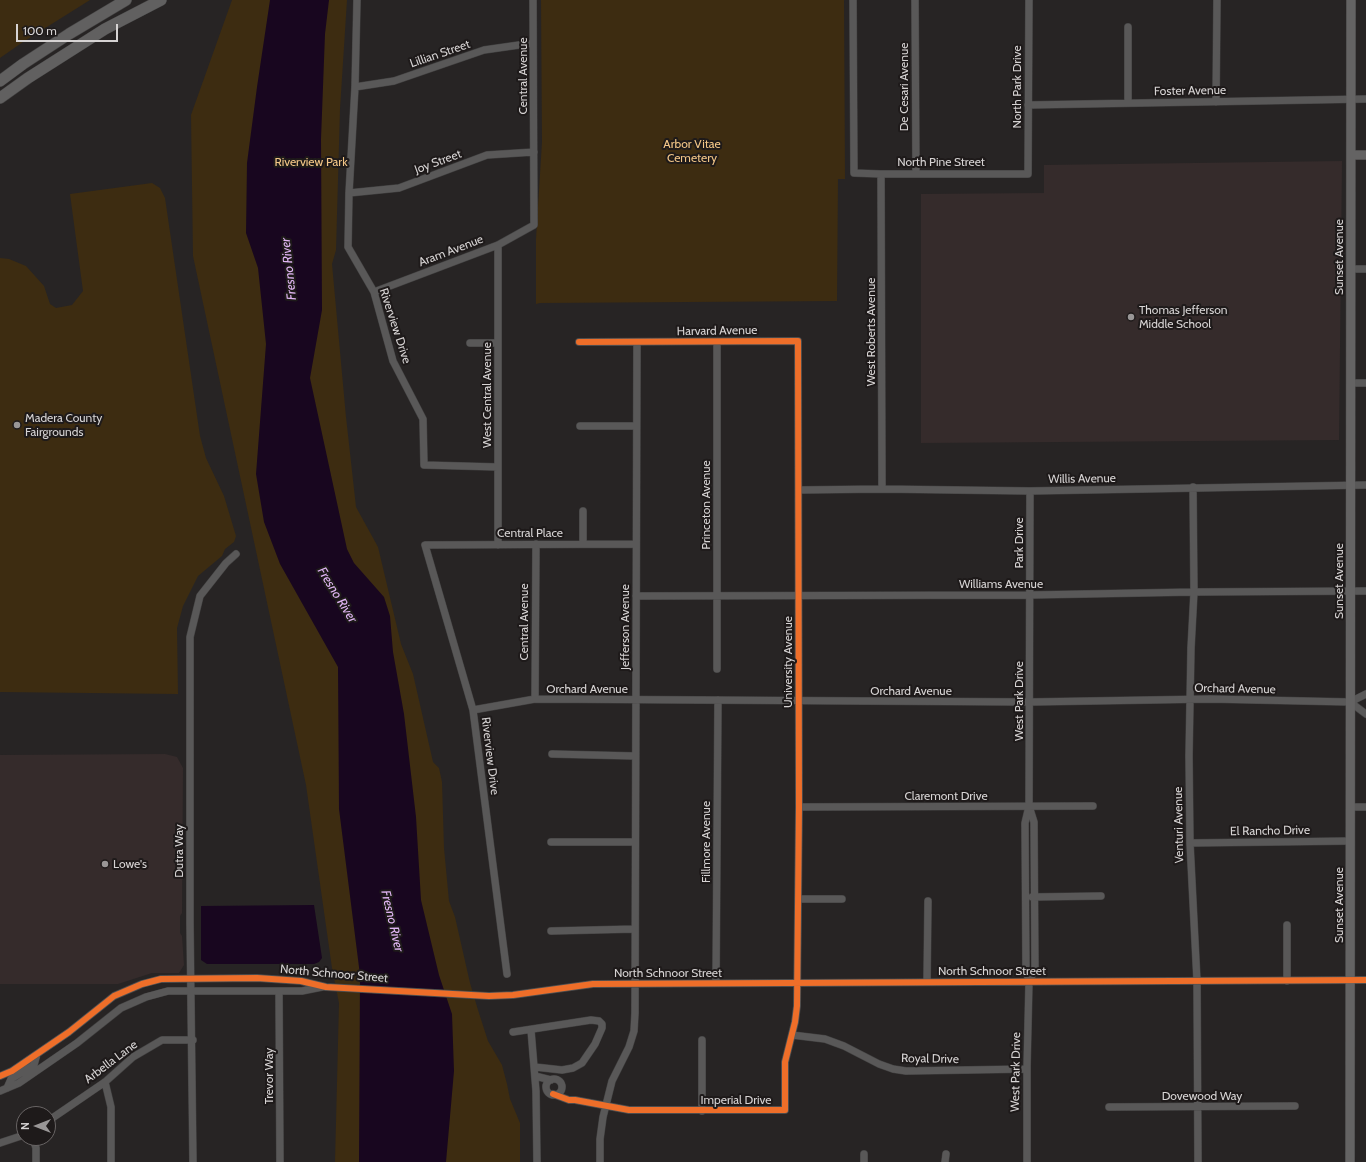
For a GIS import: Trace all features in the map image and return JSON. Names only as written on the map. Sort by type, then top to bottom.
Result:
[{"type":"highway","points":[[0,78],[126,0]]},
{"type":"highway","points":[[0,98],[104,29],[161,0]]},
{"type":"highway","points":[[0,82],[23,64]]},
{"type":"main road","name":"Sunset Avenue","points":[[1350,1162],[1351,0]]},
{"type":"main road","points":[[1351,155],[1366,155]]},
{"type":"street","name":"Riverview Drive","points":[[357,0],[348,247],[374,292],[393,361],[423,419],[424,465],[498,467]]},
{"type":"street","name":"Central Avenue","points":[[533,0],[534,152]]},
{"type":"street","name":"North Pine Street","points":[[853,0],[854,173],[1028,174]]},
{"type":"street","name":"De Cesari Avenue","points":[[915,0],[916,174]]},
{"type":"street","name":"North Park Drive","points":[[1028,174],[1029,0]]},
{"type":"street","points":[[1216,102],[1218,0]]},
{"type":"street","points":[[1128,27],[1128,103]]},
{"type":"street","name":"Lillian Street","points":[[355,87],[394,82],[484,50],[533,43]]},
{"type":"street","name":"Foster Avenue","points":[[1028,105],[1366,99]]},
{"type":"street","name":"Joy Street","points":[[349,193],[398,188],[487,155],[534,152]]},
{"type":"street","name":"Aram Avenue","points":[[374,292],[498,245],[534,225],[534,152]]},
{"type":"street","name":"West Roberts Avenue","points":[[881,174],[882,489]]},
{"type":"street","name":"West Central Avenue","points":[[498,245],[498,545]]},
{"type":"street","points":[[1351,269],[1366,269]]},
{"type":"street","name":"Harvard Avenue","points":[[579,342],[798,341]]},
{"type":"street","name":"University Avenue","points":[[797,983],[799,807],[798,341]]},
{"type":"street","name":"Jefferson Avenue","points":[[636,342],[636,984]]},
{"type":"street","name":"Princeton Avenue","points":[[717,342],[717,669]]},
{"type":"street","points":[[470,343],[498,343]]},
{"type":"street","points":[[1351,383],[1366,383]]},
{"type":"street","points":[[580,426],[636,426]]},
{"type":"street","name":"Willis Avenue","points":[[799,490],[882,489],[1030,491],[1366,485]]},
{"type":"street","name":"Venturi Avenue","points":[[1193,487],[1194,592],[1191,648],[1189,756],[1190,842],[1197,981],[1198,1162]]},
{"type":"street","name":"Park Drive","points":[[1030,491],[1030,595]]},
{"type":"street","points":[[583,511],[583,544]]},
{"type":"street","name":"Central Avenue","points":[[535,699],[536,544]]},
{"type":"street","name":"Central Place","points":[[425,545],[636,544]]},
{"type":"street","name":"Riverview Drive","points":[[425,545],[473,710],[507,974]]},
{"type":"street","name":"Dutra Way","points":[[193,1162],[193,1040],[190,909],[190,637],[200,596],[226,563],[236,554]]},
{"type":"street","name":"Williams Avenue","points":[[636,596],[1030,595],[1366,591]]},
{"type":"street","name":"West Park Drive","points":[[1027,1162],[1029,982],[1026,970],[1025,823],[1029,806],[1030,595]]},
{"type":"street","points":[[1366,694],[1350,702],[1366,714]]},
{"type":"street","name":"Orchard Avenue","points":[[473,710],[535,699],[799,702],[1030,702],[1190,699],[1350,702]]},
{"type":"street","name":"Fillmore Avenue","points":[[716,983],[718,700]]},
{"type":"street","points":[[552,754],[635,756]]},
{"type":"street","name":"West Park Drive","points":[[1029,806],[1034,822],[1035,969],[1029,982]]},
{"type":"street","name":"Claremont Drive","points":[[799,807],[1093,806]]},
{"type":"street","points":[[1350,807],[1366,807]]},
{"type":"street","name":"El Rancho Drive","points":[[1190,842],[1350,841]]},
{"type":"street","points":[[551,842],[635,842]]},
{"type":"street","points":[[1025,897],[1101,896]]},
{"type":"street","points":[[798,899],[842,899]]},
{"type":"street","points":[[927,982],[928,901]]},
{"type":"street","points":[[1287,981],[1288,925]]},
{"type":"street","points":[[551,931],[635,929]]},
{"type":"street","name":"North Schnoor Street","points":[[0,1076],[12,1071],[69,1032],[114,996],[142,984],[161,979],[272,979],[302,981],[326,986],[468,995],[513,995],[586,985],[636,984],[1366,980]]},
{"type":"street","name":"Imperial Drive","points":[[536,1091],[551,1093],[562,1098],[636,1110],[785,1110],[784,1062],[792,1035],[797,1006],[797,983]]},
{"type":"street","points":[[600,1162],[600,1139],[603,1117],[612,1081],[629,1047],[634,1031],[636,984]]},
{"type":"street","name":"North Schnoor Street","points":[[3,1089],[19,1083],[77,1043],[121,1008],[146,997],[168,990],[302,991],[326,986]]},
{"type":"street","name":"Trevor Way","points":[[279,991],[280,1162]]},
{"type":"street","points":[[513,1032],[591,1020],[599,1021],[602,1024],[602,1028],[595,1044],[582,1063],[573,1068],[562,1070],[535,1067]]},
{"type":"street","points":[[531,1030],[535,1067],[537,1162]]},
{"type":"street","name":"Royal Drive","points":[[792,1035],[824,1040],[844,1046],[878,1064],[893,1069],[906,1071],[1027,1070]]},
{"type":"street","name":"Arbella Lane","points":[[56,1116],[105,1082],[134,1057],[162,1040],[193,1040]]},
{"type":"street","points":[[702,1040],[702,1111]]},
{"type":"street","points":[[3,1089],[11,1079],[34,1066],[37,1054]]},
{"type":"street","points":[[535,1076],[551,1080],[556,1079],[560,1082],[562,1090],[575,1100]]},
{"type":"street","points":[[551,1080],[547,1086],[551,1093],[558,1093],[562,1090]]},
{"type":"street","points":[[105,1082],[111,1107],[111,1162]]},
{"type":"street","name":"Dovewood Way","points":[[1109,1107],[1295,1106]]},
{"type":"street","points":[[0,1143],[16,1138]]},
{"type":"street","points":[[35,1146],[36,1162]]},
{"type":"street","points":[[864,1154],[864,1162]]},
{"type":"street","points":[[945,1162],[946,1154]]},
{"type":"shaded area","name":"Thomas Jefferson Middle School","points":[[1342,161],[1339,440],[921,443],[921,194],[1044,193],[1044,165]]},
{"type":"shaded area","points":[[165,754],[177,757],[183,768],[182,913],[180,916],[180,933],[182,936],[184,965],[179,973],[152,973],[118,984],[0,984],[0,755]]},
{"type":"green space","points":[[0,0],[90,0],[0,58]]},
{"type":"green space","name":"Riverview Park","points":[[232,0],[347,0],[340,109],[336,250],[332,264],[356,507],[378,547],[401,644],[413,674],[433,762],[439,768],[442,782],[444,848],[449,901],[455,917],[470,983],[478,1010],[488,1041],[502,1065],[510,1099],[520,1123],[520,1162],[335,1162],[339,1003],[332,968],[306,785],[193,256],[191,115]]},
{"type":"green space","name":"Arbor Vitae Cemetery","points":[[541,0],[844,0],[845,179],[838,179],[837,301],[536,304],[536,239],[542,142]]},
{"type":"green space","points":[[152,183],[160,188],[165,198],[200,436],[206,458],[224,496],[236,536],[234,542],[225,549],[222,556],[198,576],[183,606],[177,628],[178,694],[0,692],[0,258],[9,259],[26,266],[44,286],[50,304],[56,308],[72,305],[83,291],[70,194]]},
{"type":"water","name":"Fresno River","points":[[270,0],[329,0],[325,34],[321,139],[322,310],[310,378],[347,549],[354,563],[384,597],[390,616],[393,652],[404,714],[416,817],[421,900],[439,975],[452,1014],[454,1071],[446,1162],[359,1162],[360,975],[339,809],[338,667],[280,564],[264,522],[256,474],[266,344],[258,268],[246,233],[247,163]]},
{"type":"water","points":[[314,905],[322,958],[319,962],[314,964],[207,964],[201,960],[201,906]]},
{"type":"cycle path","points":[[553,1094],[569,1100],[629,1110],[785,1110],[785,1062],[795,1022],[797,1006],[799,807],[798,341],[579,342]]},
{"type":"cycle path","points":[[0,1076],[12,1071],[69,1032],[114,996],[142,984],[161,979],[257,978],[301,981],[326,987],[489,996],[513,995],[593,984],[1366,980]]},
{"type":"place","name":"Thomas Jefferson Middle School","points":[[1131,317]]},
{"type":"place","name":"Madera County Fairgrounds","points":[[17,425]]},
{"type":"place","name":"Lowe's","points":[[105,864]]}]
